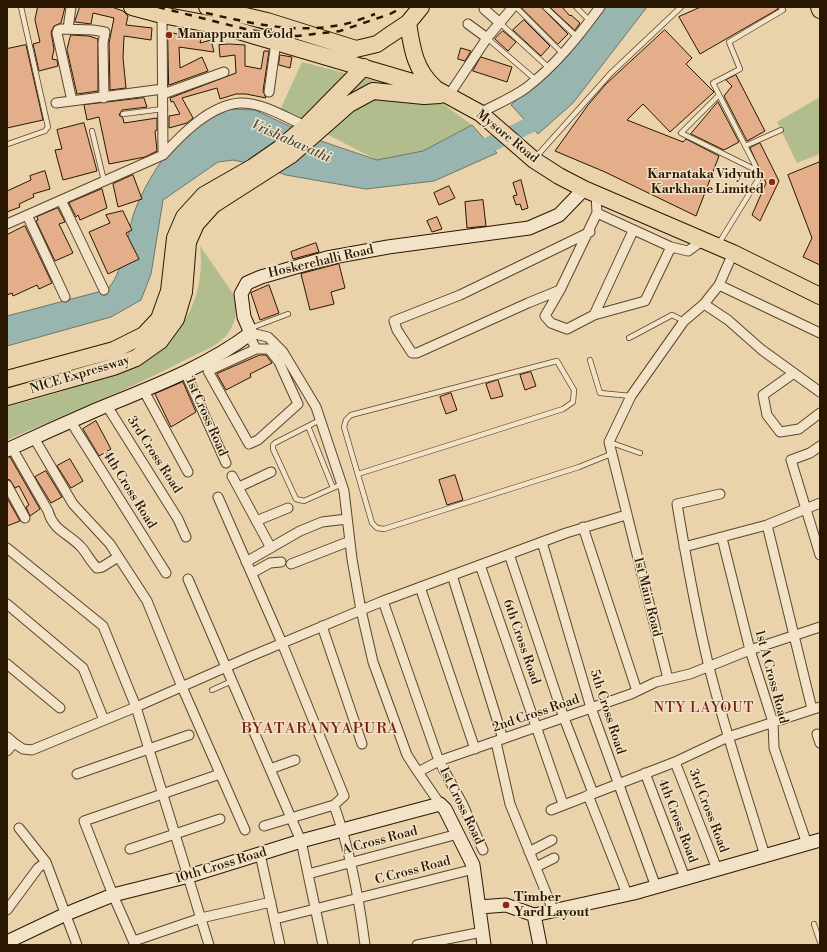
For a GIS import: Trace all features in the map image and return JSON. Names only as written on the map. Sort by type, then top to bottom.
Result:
[{"type":"highway","name":"Mysore Road","points":[[132,7],[162,15],[225,27],[364,67],[443,92],[486,118],[533,159],[590,191],[733,253],[820,296]]},
{"type":"highway","points":[[206,7],[245,14],[356,49],[377,44],[408,23],[421,7]]},
{"type":"highway","points":[[408,23],[412,51],[417,66],[426,79],[443,92]]},
{"type":"highway","name":"NICE Expressway","points":[[306,131],[364,67]]},
{"type":"highway","name":"NICE Expressway","points":[[7,397],[113,367],[136,358],[160,341],[176,319],[184,292],[188,242],[196,224],[213,205],[257,171],[279,149],[349,104],[373,91],[424,96],[443,92]]},
{"type":"highway","name":"NICE Expressway","points":[[7,379],[114,350],[144,335],[159,319],[168,291],[175,238],[184,216],[204,196],[257,171]]},
{"type":"street","points":[[68,29],[70,7]]},
{"type":"street","points":[[443,92],[514,7]]},
{"type":"street","points":[[486,118],[536,80],[564,55],[600,7]]},
{"type":"street","points":[[484,9],[500,23]]},
{"type":"street","points":[[162,15],[163,155]]},
{"type":"street","points":[[468,24],[487,38]]},
{"type":"street","points":[[72,101],[57,33],[58,30],[93,30],[105,32],[103,43],[104,98]]},
{"type":"street","points":[[269,92],[276,42]]},
{"type":"street","points":[[56,103],[163,91],[224,72]]},
{"type":"street","points":[[7,224],[163,155],[184,132],[219,108],[240,103],[262,108],[306,131]]},
{"type":"street","points":[[590,191],[597,213],[590,232],[545,316],[551,323],[567,329],[594,315],[644,300],[670,247]]},
{"type":"street","name":"Hoskerehalli Road","points":[[250,332],[244,317],[241,294],[247,283],[261,276],[327,258],[388,247],[529,228],[559,215],[590,191]]},
{"type":"street","points":[[61,200],[104,290]]},
{"type":"street","points":[[597,213],[670,247],[688,251],[710,243]]},
{"type":"street","points":[[27,215],[65,297]]},
{"type":"street","points":[[594,315],[633,231]]},
{"type":"street","points":[[560,290],[417,353],[412,353],[397,330],[394,322],[460,295],[590,232]]},
{"type":"street","points":[[609,442],[631,396],[684,321],[704,304],[719,285],[733,253]]},
{"type":"street","points":[[719,285],[820,333]]},
{"type":"street","points":[[704,304],[728,320],[762,350],[820,392]]},
{"type":"street","points":[[250,332],[256,349]]},
{"type":"street","points":[[118,557],[102,567],[97,568],[82,548],[56,528],[51,521],[48,511],[9,449],[185,372],[250,332],[268,337],[283,352],[316,407],[347,519],[361,610],[373,662],[407,754],[440,804]]},
{"type":"street","points":[[269,348],[279,362],[298,404],[258,440],[249,444],[208,371],[256,349],[269,348]]},
{"type":"street","name":"1st Cross Road","points":[[185,372],[226,463]]},
{"type":"street","points":[[794,373],[763,395],[767,415],[780,432],[799,429],[820,412]]},
{"type":"street","points":[[144,391],[188,472]]},
{"type":"street","name":"3rd Cross Road","points":[[107,406],[178,519],[186,537]]},
{"type":"street","name":"4th Cross Road","points":[[71,422],[166,573]]},
{"type":"street","points":[[34,438],[73,504],[110,544],[147,601],[182,687],[245,830]]},
{"type":"street","name":"1st Main Road","points":[[609,442],[668,679]]},
{"type":"street","points":[[820,446],[810,453],[791,460],[820,555]]},
{"type":"street","points":[[239,487],[271,472]]},
{"type":"street","points":[[232,476],[271,548]]},
{"type":"street","points":[[7,485],[25,518]]},
{"type":"street","points":[[720,494],[677,504],[684,547],[709,667],[728,737],[765,856]]},
{"type":"street","points":[[218,497],[282,643],[344,796],[334,805],[291,816],[264,826]]},
{"type":"street","points":[[684,547],[767,525],[820,503]]},
{"type":"street","points":[[256,521],[288,508]]},
{"type":"street","points":[[7,751],[11,740],[23,749],[32,750],[383,601],[542,542],[626,515]]},
{"type":"street","points":[[246,562],[300,531],[322,522],[347,519]]},
{"type":"street","points":[[551,810],[563,804],[675,762],[728,737],[816,708],[793,637],[767,525]]},
{"type":"street","points":[[583,528],[637,691]]},
{"type":"street","name":"1st A Cross Road","points":[[722,538],[750,650],[773,722],[774,748],[807,844]]},
{"type":"street","points":[[291,564],[350,541]]},
{"type":"street","name":"5th Cross Road","points":[[542,542],[591,708],[617,784],[656,887]]},
{"type":"street","points":[[7,548],[103,626],[136,707],[209,945]]},
{"type":"street","points":[[509,554],[564,718],[627,894]]},
{"type":"street","points":[[252,573],[270,563],[281,562]]},
{"type":"street","name":"6th Cross Road","points":[[480,565],[563,804]]},
{"type":"street","points":[[452,575],[500,740],[510,804],[553,910]]},
{"type":"street","points":[[188,579],[301,841],[314,910],[323,945]]},
{"type":"street","points":[[420,587],[475,749]]},
{"type":"street","name":"1st Cross Road","points":[[383,601],[438,761],[463,805],[482,850]]},
{"type":"street","points":[[7,604],[83,668],[104,720]]},
{"type":"street","points":[[322,626],[362,744]]},
{"type":"street","name":"2nd Cross Road","points":[[418,772],[438,761],[564,718],[637,691],[656,682],[709,667],[750,650],[820,627]]},
{"type":"street","points":[[7,664],[60,708]]},
{"type":"street","points":[[77,774],[149,750],[190,734]]},
{"type":"street","points":[[817,734],[820,744]]},
{"type":"street","points":[[270,769],[295,760]]},
{"type":"street","name":"3rd Cross Road","points":[[675,762],[717,869]]},
{"type":"street","name":"4th Cross Road","points":[[645,773],[685,878]]},
{"type":"street","points":[[220,774],[163,795],[84,821],[113,895],[134,943],[201,918],[271,902]]},
{"type":"street","name":"1st Cross Road","points":[[440,804],[445,809],[474,869],[484,945]]},
{"type":"street","name":"10th Cross Road","points":[[7,942],[66,914],[113,895],[189,876],[301,841],[440,804]]},
{"type":"street","points":[[334,805],[343,830],[359,899],[365,945]]},
{"type":"street","points":[[130,849],[176,835],[220,819]]},
{"type":"street","points":[[19,828],[46,862],[77,945]]},
{"type":"street","name":"A Cross Road","points":[[308,874],[458,834]]},
{"type":"street","points":[[529,852],[552,840]]},
{"type":"street","points":[[479,906],[506,905],[534,914],[656,887],[820,840]]},
{"type":"street","points":[[260,854],[280,945]]},
{"type":"street","points":[[536,867],[554,858]]},
{"type":"street","points":[[7,910],[38,868],[46,862]]},
{"type":"street","name":"C Cross Road","points":[[274,919],[359,899],[474,869]]},
{"type":"street","points":[[534,914],[540,945]]},
{"type":"street","points":[[417,945],[482,932]]},
{"type":"lane","points":[[8,144],[48,129],[21,7]]},
{"type":"lane","points":[[225,7],[245,14]]},
{"type":"lane","points":[[514,7],[564,55]]},
{"type":"lane","points":[[545,7],[577,37]]},
{"type":"lane","points":[[576,7],[590,21]]},
{"type":"lane","points":[[533,159],[611,73],[681,7]]},
{"type":"lane","points":[[710,243],[728,231],[759,178],[758,171],[713,83],[740,69],[729,42],[783,10],[781,7]]},
{"type":"lane","points":[[500,23],[549,68]]},
{"type":"lane","points":[[487,38],[536,80]]},
{"type":"lane","points":[[719,95],[681,133],[758,171]]},
{"type":"lane","points":[[123,114],[163,109]]},
{"type":"lane","points":[[745,146],[781,130]]},
{"type":"lane","points":[[92,131],[104,181]]},
{"type":"lane","points":[[250,332],[288,314]]},
{"type":"lane","points":[[629,338],[672,315],[684,321]]},
{"type":"lane","points":[[590,360],[600,393],[631,396]]},
{"type":"lane","points":[[358,474],[563,409],[573,402],[574,390],[557,361],[351,415],[346,420],[344,427],[372,522],[377,528],[384,529],[579,467],[611,454]]},
{"type":"lane","points":[[308,426],[338,486],[304,501],[296,499],[273,445],[275,443],[308,426],[320,420]]},
{"type":"lane","points":[[609,442],[640,452]]},
{"type":"lane","points":[[212,690],[232,681]]},
{"type":"lane","points":[[814,924],[820,942]]},
{"type":"green space","points":[[302,62],[432,96],[472,125],[423,151],[377,160],[280,110]]},
{"type":"green space","points":[[820,97],[820,154],[797,163],[777,122]]},
{"type":"green space","points":[[200,246],[234,295],[236,312],[234,322],[225,337],[211,347],[141,382],[7,440],[7,407],[71,388],[140,362],[169,341],[180,328],[189,313],[195,298],[201,264]]},
{"type":"water","points":[[606,7],[647,7],[573,103],[538,134],[511,105],[566,56]]},
{"type":"water","points":[[231,109],[255,110],[321,141],[377,160],[423,151],[472,125],[497,153],[434,181],[366,189],[286,175],[257,165],[233,160],[218,162],[163,200],[151,274],[141,300],[111,317],[7,346],[7,316],[106,290],[112,284],[117,275],[124,254],[134,213],[145,188],[161,161],[192,128],[203,121]]},
{"type":"building","points":[[38,7],[65,7],[61,23],[54,26],[51,32],[54,49],[52,59],[57,60],[58,66],[39,71],[33,44],[40,42],[35,20]]},
{"type":"building","points":[[80,7],[112,7],[123,11],[128,16],[126,25],[152,28],[151,40],[124,36],[123,58],[126,88],[110,90],[109,43],[114,18],[93,13],[91,24],[75,22]]},
{"type":"building","points":[[521,7],[541,7],[568,34],[558,44]]},
{"type":"building","points":[[550,7],[562,7],[570,16],[571,15],[580,23],[575,30]]},
{"type":"building","points":[[701,7],[777,7],[778,9],[700,54],[679,17]]},
{"type":"building","points":[[524,20],[550,46],[541,56],[513,30]]},
{"type":"building","points":[[665,30],[692,58],[686,64],[714,92],[670,132],[643,104],[627,120],[683,142],[686,139],[719,156],[696,216],[605,172],[555,151],[588,105],[606,84]]},
{"type":"building","points":[[503,31],[516,42],[508,51],[495,39]]},
{"type":"building","points":[[168,32],[201,39],[200,43],[211,40],[214,52],[179,47],[180,68],[202,57],[208,71],[169,85]]},
{"type":"building","points":[[71,35],[89,36],[98,39],[98,91],[77,94],[67,50]]},
{"type":"building","points":[[26,45],[43,120],[7,128],[7,49]]},
{"type":"building","points":[[219,45],[245,45],[245,66],[261,69],[264,51],[269,51],[263,91],[266,98],[246,94],[236,94],[220,99],[217,88],[182,98],[193,118],[187,123],[169,128],[169,116],[180,114],[173,101],[171,102],[170,98],[236,73],[235,55],[220,57]]},
{"type":"building","points":[[461,48],[471,51],[465,61],[458,59]]},
{"type":"building","points":[[280,55],[292,57],[290,68],[279,65]]},
{"type":"building","points":[[481,57],[512,67],[507,82],[473,71]]},
{"type":"building","points":[[736,75],[765,131],[747,141],[724,96],[732,86],[726,80]]},
{"type":"building","points":[[144,98],[147,107],[122,110],[119,115],[123,118],[124,123],[157,118],[157,130],[155,131],[157,151],[145,157],[109,164],[99,117],[87,120],[84,105]]},
{"type":"building","points":[[718,102],[739,142],[724,150],[691,134]]},
{"type":"building","points":[[84,123],[97,171],[63,180],[55,150],[62,149],[57,130]]},
{"type":"building","name":"Karnataka Vidyuth Karkhane Limited","points":[[760,143],[779,181],[760,221],[752,215],[766,183],[750,148]]},
{"type":"building","points":[[820,162],[820,265],[803,257],[812,238],[788,175]]},
{"type":"building","points":[[45,171],[50,189],[33,194],[34,197],[19,204],[20,207],[7,212],[7,191],[31,180],[30,176]]},
{"type":"building","points":[[133,175],[142,199],[118,207],[113,184]]},
{"type":"building","points":[[521,180],[528,208],[522,210],[520,204],[516,205],[513,196],[517,195],[513,183]]},
{"type":"building","points":[[449,186],[455,198],[439,205],[434,193]]},
{"type":"building","points":[[102,189],[107,208],[80,220],[78,215],[76,217],[69,203]]},
{"type":"building","points":[[483,200],[486,226],[467,228],[465,202]]},
{"type":"building","points":[[58,208],[65,222],[59,224],[73,253],[55,261],[36,221],[38,220],[37,217]]},
{"type":"building","points":[[123,211],[132,230],[126,233],[139,259],[108,274],[89,232],[110,223],[106,215]]},
{"type":"building","points":[[437,217],[442,229],[432,232],[427,221]]},
{"type":"building","points":[[25,226],[52,283],[39,289],[37,285],[13,296],[12,293],[7,295],[7,235]]},
{"type":"building","points":[[316,243],[319,252],[293,259],[291,252]]},
{"type":"building","points":[[339,264],[345,288],[331,292],[334,304],[310,310],[301,274]]},
{"type":"building","points":[[269,285],[279,313],[260,320],[251,293]]},
{"type":"building","points":[[260,355],[266,355],[272,363],[250,374],[251,377],[226,390],[217,374]]},
{"type":"building","points":[[531,372],[536,386],[525,390],[520,375]]},
{"type":"building","points":[[498,380],[503,396],[491,399],[486,384]]},
{"type":"building","points":[[183,382],[196,412],[171,427],[155,394]]},
{"type":"building","points":[[451,393],[457,410],[446,414],[440,397]]},
{"type":"building","points":[[96,421],[111,449],[99,456],[83,429]]},
{"type":"building","points":[[10,457],[40,509],[30,516],[26,507],[29,505],[19,486],[15,488],[10,480],[7,479],[7,458]]},
{"type":"building","points":[[70,459],[83,481],[71,488],[57,466]]},
{"type":"building","points":[[46,471],[62,497],[51,503],[35,477]]},
{"type":"building","points":[[455,475],[463,500],[447,505],[439,480]]},
{"type":"building","points":[[7,498],[20,521],[7,526]]},
{"type":"waterway","name":"Vrishabavathi","points":[[470,154],[532,124],[547,110]]},
{"type":"railway","points":[[158,7],[249,30],[297,36],[340,31],[390,14],[403,7]]},
{"type":"railway","points":[[206,13],[256,24],[289,28],[323,27],[344,24],[375,14]]},
{"type":"place","name":"Manappuram Gold","points":[[169,35]]},
{"type":"place","name":"Karnataka Vidyuth Karkhane Limited","points":[[772,182]]},
{"type":"place","name":"Timber Yard Layout","points":[[506,905]]},
{"type":"district","name":"NTY LAYOUT","points":[[704,709]]},
{"type":"district","name":"BYATARANYAPURA","points":[[320,729]]}]
